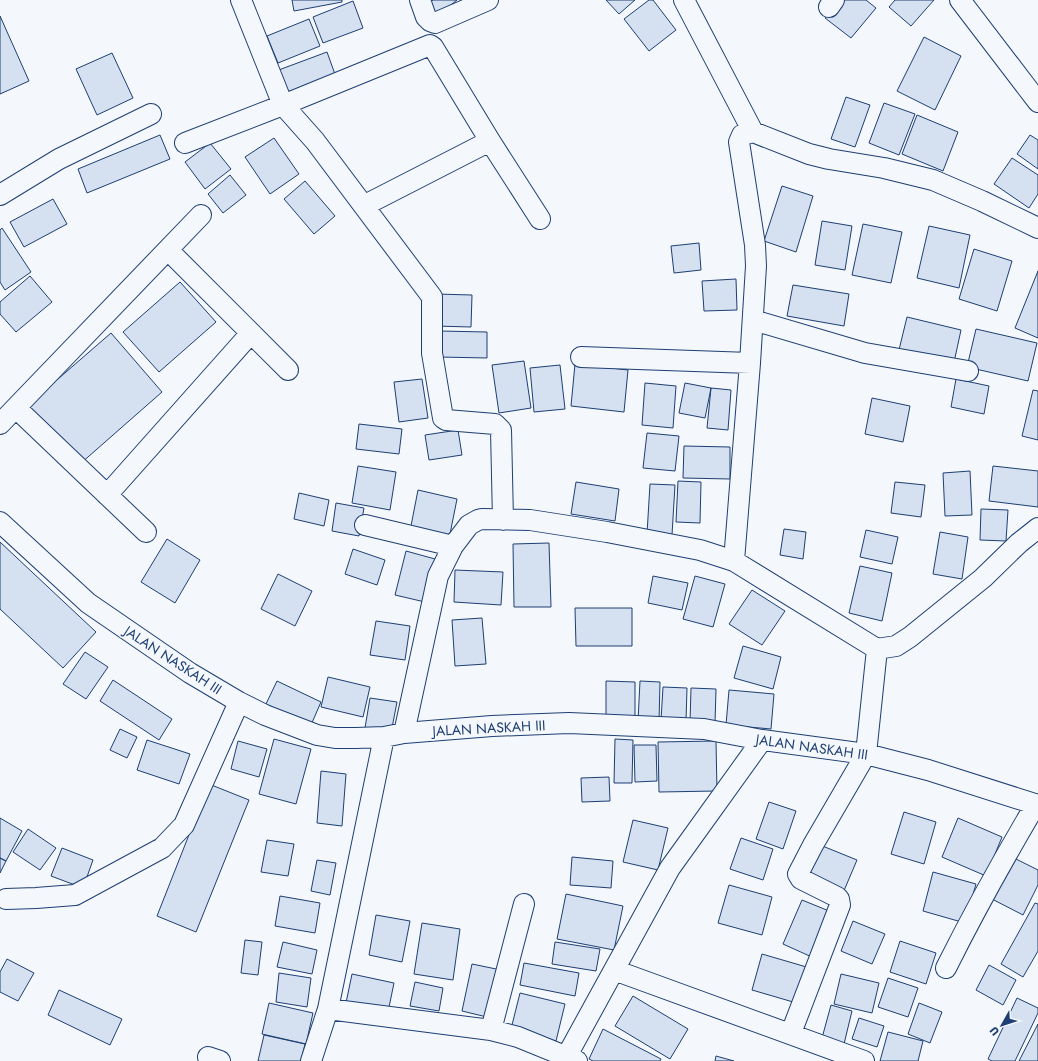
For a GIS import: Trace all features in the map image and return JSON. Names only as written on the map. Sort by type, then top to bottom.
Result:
[{"type":"street","points":[[241,0],[289,103],[315,141],[432,297],[432,353],[442,414],[446,420],[495,424],[501,430],[503,520]]},
{"type":"street","points":[[420,0],[426,17],[430,22],[435,23],[488,0]]},
{"type":"street","points":[[684,0],[753,132]]},
{"type":"street","points":[[960,0],[1038,102]]},
{"type":"street","points":[[185,143],[289,103],[430,45],[433,46],[490,141],[540,219]]},
{"type":"street","points":[[289,103],[371,202],[424,273]]},
{"type":"street","points":[[0,196],[60,159],[151,114]]},
{"type":"street","points":[[734,561],[750,363],[756,266],[755,245],[739,142],[742,135],[753,132],[822,157],[884,168],[933,180],[982,200],[1038,228]]},
{"type":"street","points":[[371,202],[490,141]]},
{"type":"street","points":[[0,424],[201,215]]},
{"type":"street","points":[[168,250],[288,370]]},
{"type":"street","points":[[753,320],[865,353],[968,371]]},
{"type":"street","points":[[107,495],[251,333]]},
{"type":"street","points":[[581,357],[750,363]]},
{"type":"street","points":[[16,408],[146,532]]},
{"type":"street","points":[[404,733],[438,576],[453,546],[469,525],[482,519],[530,520],[657,541],[700,550],[734,561],[877,649],[896,646],[910,637],[983,578],[1019,543],[1038,528]]},
{"type":"street","name":"JALAN NASKAH III","points":[[0,522],[88,603],[190,673],[239,702],[265,715],[317,735],[335,738],[384,737],[404,733],[492,726],[569,723],[704,729],[762,740],[866,754],[928,770],[1037,804]]},
{"type":"street","points":[[365,526],[453,546]]},
{"type":"street","points":[[790,1033],[840,904],[837,897],[801,879],[798,874],[813,845],[866,754],[877,649]]},
{"type":"street","points":[[6,899],[75,895],[162,848],[184,825],[239,702]]},
{"type":"street","points":[[311,1061],[328,1009],[384,737]]},
{"type":"street","points":[[328,1009],[490,1030],[518,1037],[569,1060],[614,970],[670,868],[762,740]]},
{"type":"street","points":[[946,968],[973,914],[1004,858],[1037,804]]},
{"type":"street","points":[[490,1030],[524,904]]},
{"type":"street","points":[[614,970],[864,1061]]},
{"type":"building","points":[[292,0],[342,0],[342,2],[294,11]]},
{"type":"building","points":[[433,0],[457,0],[437,16],[428,4]]},
{"type":"building","points":[[606,0],[635,0],[619,14]]},
{"type":"building","points":[[649,0],[653,0],[676,30],[649,51],[624,19]]},
{"type":"building","points":[[840,0],[866,0],[876,8],[851,38],[825,18]]},
{"type":"building","points":[[895,0],[934,0],[911,26],[889,7]]},
{"type":"building","points":[[353,1],[363,28],[323,43],[313,17]]},
{"type":"building","points":[[0,16],[29,81],[0,94]]},
{"type":"building","points":[[309,19],[320,46],[278,63],[267,36]]},
{"type":"building","points":[[924,37],[961,56],[935,110],[897,91]]},
{"type":"building","points":[[327,52],[336,77],[286,96],[276,71]]},
{"type":"building","points":[[112,53],[133,98],[97,115],[76,69]]},
{"type":"building","points":[[846,97],[870,105],[855,147],[831,139]]},
{"type":"building","points":[[884,103],[915,114],[899,155],[869,143]]},
{"type":"building","points":[[917,115],[958,132],[943,171],[902,154]]},
{"type":"building","points":[[160,135],[170,159],[87,193],[78,169]]},
{"type":"building","points":[[1030,135],[1038,140],[1038,169],[1017,154]]},
{"type":"building","points":[[274,138],[299,174],[270,194],[245,157]]},
{"type":"building","points":[[210,143],[231,169],[205,189],[185,162]]},
{"type":"building","points":[[1012,158],[1038,175],[1038,194],[1029,208],[994,184]]},
{"type":"building","points":[[230,175],[246,195],[223,213],[208,194]]},
{"type":"building","points":[[305,181],[335,216],[314,234],[284,199]]},
{"type":"building","points":[[782,186],[813,196],[796,252],[764,241]]},
{"type":"building","points":[[53,199],[67,224],[24,247],[10,222]]},
{"type":"building","points":[[822,221],[852,226],[845,270],[815,265]]},
{"type":"building","points":[[863,224],[902,232],[891,283],[852,275]]},
{"type":"building","points":[[929,226],[970,235],[959,288],[917,278]]},
{"type":"building","points":[[2,228],[31,272],[5,290],[0,282],[0,230]]},
{"type":"building","points":[[699,243],[701,270],[674,273],[671,246]]},
{"type":"building","points":[[974,249],[1012,261],[997,311],[959,299]]},
{"type":"building","points":[[1038,271],[1038,338],[1015,328]]},
{"type":"building","points":[[30,276],[52,302],[16,332],[0,314],[0,302]]},
{"type":"building","points":[[736,279],[737,310],[704,311],[702,281]]},
{"type":"building","points":[[180,282],[216,322],[159,372],[123,332]]},
{"type":"building","points":[[793,285],[849,294],[844,326],[787,316]]},
{"type":"building","points":[[436,294],[472,295],[471,327],[435,326]]},
{"type":"building","points":[[907,317],[961,330],[953,367],[898,354]]},
{"type":"building","points":[[976,329],[1037,343],[1028,381],[967,367]]},
{"type":"building","points":[[439,331],[487,332],[487,358],[439,357]]},
{"type":"building","points":[[111,333],[162,392],[80,464],[28,405]]},
{"type":"building","points":[[524,361],[531,408],[499,413],[492,365]]},
{"type":"building","points":[[575,364],[628,370],[624,412],[571,406]]},
{"type":"building","points":[[560,365],[565,409],[534,412],[530,368]]},
{"type":"building","points":[[422,379],[428,418],[399,422],[394,382]]},
{"type":"building","points":[[956,379],[989,386],[984,414],[951,407]]},
{"type":"building","points":[[645,383],[676,386],[673,428],[642,425]]},
{"type":"building","points":[[685,383],[711,388],[705,418],[679,413]]},
{"type":"building","points":[[711,388],[731,390],[728,430],[707,428]]},
{"type":"building","points":[[1033,390],[1038,391],[1038,440],[1022,436]]},
{"type":"building","points":[[872,398],[910,406],[903,442],[865,434]]},
{"type":"building","points":[[359,424],[402,429],[399,454],[356,449]]},
{"type":"building","points":[[458,430],[462,455],[429,460],[425,435]]},
{"type":"building","points":[[647,433],[679,436],[675,471],[643,468]]},
{"type":"building","points":[[684,446],[730,447],[730,479],[683,478]]},
{"type":"building","points":[[358,466],[396,472],[390,510],[352,503]]},
{"type":"building","points":[[993,466],[1038,471],[1038,507],[989,501]]},
{"type":"building","points":[[970,471],[972,515],[945,516],[943,473]]},
{"type":"building","points":[[678,481],[701,482],[700,523],[676,522]]},
{"type":"building","points":[[576,482],[619,489],[615,521],[571,514]]},
{"type":"building","points":[[895,482],[925,485],[921,517],[891,513]]},
{"type":"building","points":[[650,484],[675,485],[672,535],[647,534]]},
{"type":"building","points":[[418,490],[457,499],[449,539],[410,531]]},
{"type":"building","points":[[299,493],[329,500],[324,526],[294,519]]},
{"type":"building","points":[[336,503],[364,508],[359,536],[332,531]]},
{"type":"building","points":[[981,509],[1008,510],[1006,541],[980,540]]},
{"type":"building","points":[[784,529],[806,532],[803,559],[780,555]]},
{"type":"building","points":[[866,530],[898,537],[892,564],[860,557]]},
{"type":"building","points":[[940,532],[968,537],[962,579],[933,574]]},
{"type":"building","points":[[167,539],[200,560],[175,603],[141,582]]},
{"type":"building","points":[[0,542],[96,632],[63,668],[0,609]]},
{"type":"building","points":[[549,543],[551,607],[514,607],[513,544]]},
{"type":"building","points":[[353,549],[385,560],[377,585],[345,574]]},
{"type":"building","points":[[406,551],[435,559],[425,602],[395,595]]},
{"type":"building","points":[[860,566],[892,573],[882,621],[849,613]]},
{"type":"building","points":[[455,570],[503,572],[501,605],[454,602]]},
{"type":"building","points":[[278,574],[312,591],[295,626],[261,609]]},
{"type":"building","points":[[653,576],[688,583],[682,610],[648,603]]},
{"type":"building","points":[[695,576],[725,584],[713,627],[683,619]]},
{"type":"building","points":[[752,590],[785,611],[762,645],[729,624]]},
{"type":"building","points":[[575,608],[632,608],[632,646],[576,646]]},
{"type":"building","points":[[482,618],[486,664],[455,666],[452,620]]},
{"type":"building","points":[[376,621],[410,626],[405,660],[370,655]]},
{"type":"building","points":[[743,646],[781,657],[773,689],[734,678]]},
{"type":"building","points":[[85,652],[108,667],[86,699],[63,684]]},
{"type":"building","points":[[328,677],[370,687],[363,717],[321,707]]},
{"type":"building","points":[[113,680],[172,719],[159,740],[100,701]]},
{"type":"building","points":[[277,681],[321,702],[311,725],[266,704]]},
{"type":"building","points":[[606,681],[635,682],[635,721],[606,721]]},
{"type":"building","points":[[640,681],[660,682],[659,722],[638,721]]},
{"type":"building","points":[[663,687],[687,688],[686,721],[661,720]]},
{"type":"building","points":[[691,688],[716,689],[715,723],[690,722]]},
{"type":"building","points":[[729,690],[774,694],[771,729],[726,725]]},
{"type":"building","points":[[370,698],[397,702],[391,733],[365,728]]},
{"type":"building","points":[[120,729],[137,737],[127,758],[110,750]]},
{"type":"building","points":[[274,739],[311,749],[296,804],[259,794]]},
{"type":"building","points":[[615,739],[633,740],[632,783],[614,783]]},
{"type":"building","points":[[147,740],[190,754],[179,784],[137,770]]},
{"type":"building","points":[[238,741],[267,749],[259,777],[231,769]]},
{"type":"building","points":[[716,741],[717,791],[659,792],[658,742]]},
{"type":"building","points":[[634,745],[656,745],[657,781],[635,782]]},
{"type":"building","points":[[321,771],[346,774],[342,826],[317,823]]},
{"type":"building","points":[[609,777],[610,801],[582,802],[581,778]]},
{"type":"building","points":[[209,784],[249,800],[196,932],[157,916]]},
{"type":"building","points":[[769,802],[796,811],[783,849],[756,839]]},
{"type":"building","points":[[904,812],[936,822],[924,864],[891,854]]},
{"type":"building","points":[[0,818],[22,831],[6,861],[0,858]]},
{"type":"building","points":[[958,818],[1002,837],[986,876],[942,857]]},
{"type":"building","points":[[633,820],[668,828],[658,870],[623,862]]},
{"type":"building","points":[[28,829],[56,848],[40,870],[13,852]]},
{"type":"building","points":[[741,838],[773,849],[763,880],[730,869]]},
{"type":"building","points":[[267,840],[294,844],[288,876],[261,872]]},
{"type":"building","points":[[820,845],[857,860],[843,893],[806,879]]},
{"type":"building","points":[[62,848],[93,860],[83,888],[51,876]]},
{"type":"building","points":[[1010,856],[1038,870],[1038,885],[1023,915],[990,898]]},
{"type":"building","points":[[572,857],[613,861],[611,888],[570,885]]},
{"type":"building","points":[[0,858],[6,861],[0,873]]},
{"type":"building","points":[[317,860],[336,863],[330,895],[311,891]]},
{"type":"building","points":[[933,872],[976,884],[965,923],[923,911]]},
{"type":"building","points":[[729,885],[772,897],[762,935],[718,923]]},
{"type":"building","points":[[566,894],[623,906],[614,950],[557,939]]},
{"type":"building","points":[[280,896],[320,903],[315,933],[275,926]]},
{"type":"building","points":[[802,900],[834,913],[814,958],[783,944]]},
{"type":"building","points":[[1035,903],[1038,904],[1038,951],[1023,977],[1001,964]]},
{"type":"building","points":[[376,915],[410,921],[402,962],[369,955]]},
{"type":"building","points":[[853,921],[885,934],[872,964],[841,951]]},
{"type":"building","points":[[422,923],[460,929],[453,980],[414,974]]},
{"type":"building","points":[[245,940],[262,942],[258,975],[241,973]]},
{"type":"building","points":[[900,941],[936,953],[926,984],[890,972]]},
{"type":"building","points":[[283,942],[317,950],[312,974],[277,967]]},
{"type":"building","points":[[555,942],[600,949],[596,971],[552,964]]},
{"type":"building","points":[[762,954],[810,968],[800,1004],[752,990]]},
{"type":"building","points":[[7,959],[34,973],[18,1001],[0,992],[0,972]]},
{"type":"building","points":[[524,963],[579,973],[575,996],[520,985]]},
{"type":"building","points":[[472,964],[501,970],[491,1018],[462,1011]]},
{"type":"building","points":[[989,965],[1016,980],[1003,1005],[976,990]]},
{"type":"building","points":[[279,973],[311,978],[307,1007],[276,1002]]},
{"type":"building","points":[[352,974],[394,983],[388,1012],[346,1003]]},
{"type":"building","points":[[841,974],[879,983],[872,1013],[834,1004]]},
{"type":"building","points":[[888,978],[918,988],[908,1017],[878,1007]]},
{"type":"building","points":[[415,982],[443,988],[439,1011],[410,1006]]},
{"type":"building","points":[[59,990],[122,1019],[110,1045],[48,1015]]},
{"type":"building","points":[[520,993],[565,1004],[556,1041],[511,1029]]},
{"type":"building","points":[[633,996],[688,1029],[670,1059],[615,1026]]},
{"type":"building","points":[[1017,998],[1038,1008],[1038,1013],[1015,1061],[992,1061],[988,1059]]},
{"type":"building","points":[[269,1003],[313,1013],[306,1044],[262,1034]]},
{"type":"building","points":[[919,1003],[942,1012],[930,1043],[908,1034]]},
{"type":"building","points":[[831,1005],[852,1011],[844,1044],[822,1038]]},
{"type":"building","points":[[859,1018],[884,1026],[877,1047],[852,1039]]},
{"type":"building","points":[[1038,1024],[1038,1061],[1019,1061]]},
{"type":"building","points":[[603,1029],[661,1059],[660,1061],[593,1061],[589,1059]]},
{"type":"building","points":[[888,1032],[923,1041],[918,1061],[880,1061]]},
{"type":"building","points":[[264,1035],[305,1044],[301,1061],[258,1061]]},
{"type":"building","points":[[716,1056],[734,1061],[715,1061]]}]
